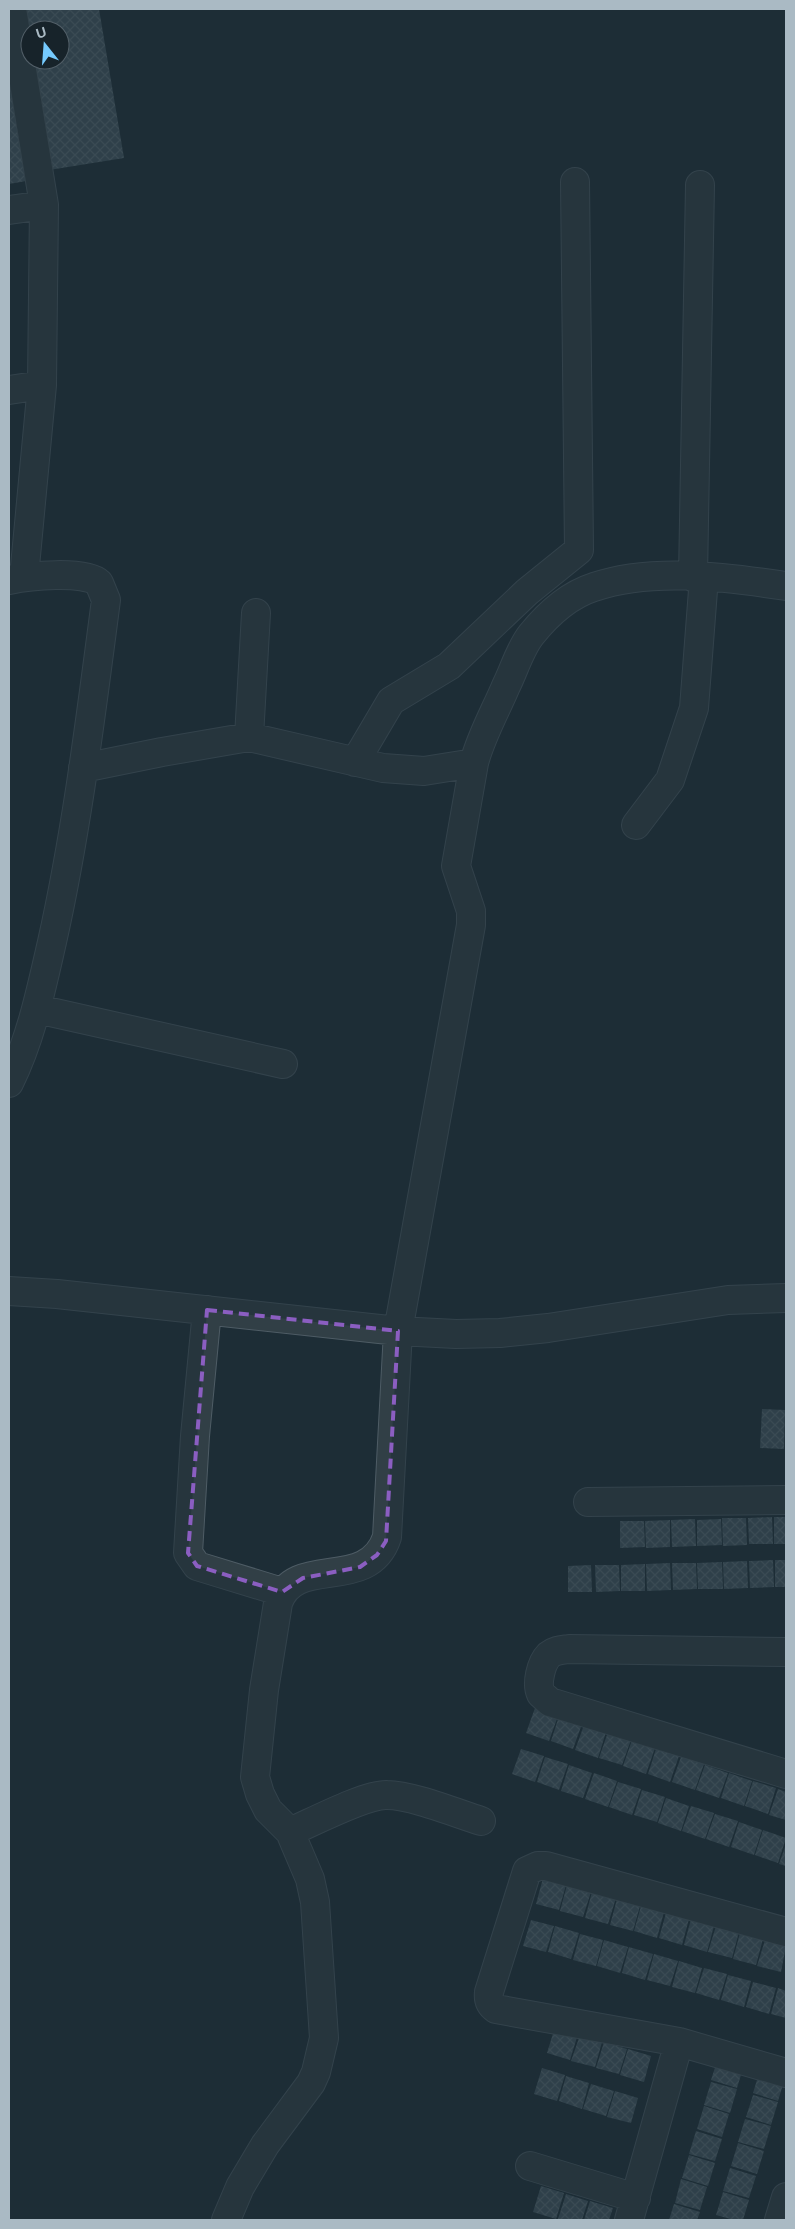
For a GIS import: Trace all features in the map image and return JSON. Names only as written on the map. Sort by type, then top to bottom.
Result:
[{"type":"street","points":[[9,1084],[37,1008],[63,896],[83,768],[105,594],[95,579],[87,576],[16,578],[42,384],[44,205],[12,9]]},
{"type":"street","points":[[575,182],[579,550],[592,588]]},
{"type":"street","points":[[636,825],[670,780],[694,708],[698,577],[700,185]]},
{"type":"street","points":[[9,210],[44,205]]},
{"type":"street","points":[[9,390],[42,384]]},
{"type":"street","points":[[355,762],[391,701],[449,666],[527,592],[579,550]]},
{"type":"street","points":[[226,2220],[240,2187],[265,2145],[311,2083],[316,2072],[324,2038],[316,1902],[310,1879],[290,1832],[268,1810],[260,1794],[255,1777],[264,1690],[278,1603],[282,1592],[302,1578],[360,1567],[377,1555],[386,1541],[398,1331],[471,925],[471,910],[456,866],[479,744],[530,637],[549,615],[576,595],[616,581],[654,576],[698,577],[786,586]]},
{"type":"street","points":[[249,737],[256,613]]},
{"type":"street","points":[[83,768],[249,737],[383,768],[424,771],[474,763]]},
{"type":"street","points":[[37,1008],[283,1064]]},
{"type":"street","points":[[9,1291],[57,1294],[398,1331],[456,1334],[500,1333],[548,1328],[728,1300],[786,1298]]},
{"type":"street","points":[[207,1310],[195,1436],[188,1553],[197,1566],[282,1592]]},
{"type":"street","points":[[588,1502],[786,1500]]},
{"type":"street","points":[[784,1770],[550,1702],[541,1694],[539,1684],[545,1660],[549,1655],[559,1650],[786,1652]]},
{"type":"street","points":[[290,1832],[372,1796],[387,1795],[402,1797],[481,1821]]},
{"type":"street","points":[[786,1932],[546,1866],[538,1866],[527,1871],[488,1997],[492,2006],[496,2009],[678,2042],[786,2073]]},
{"type":"street","points":[[530,2166],[633,2209],[678,2042]]},
{"type":"street","points":[[779,2220],[786,2197]]},
{"type":"highlighted area","points":[[207,1310],[398,1331],[386,1541],[377,1555],[360,1567],[303,1578],[282,1592],[197,1566],[188,1553],[188,1537]]},
{"type":"building","points":[[17,9],[99,9],[124,158],[43,171],[27,70],[70,70],[70,20],[20,20],[20,28]]},
{"type":"building","points":[[9,45],[32,180],[9,184]]},
{"type":"building","points":[[762,1409],[785,1410],[784,1449],[760,1448]]},
{"type":"building","points":[[772,1517],[773,1544],[749,1544],[748,1518]]},
{"type":"building","points":[[774,1517],[786,1517],[786,1544],[774,1544]]},
{"type":"building","points":[[722,1518],[746,1518],[747,1545],[723,1546]]},
{"type":"building","points":[[695,1519],[696,1546],[672,1547],[671,1520]]},
{"type":"building","points":[[721,1519],[722,1545],[697,1546],[697,1520]]},
{"type":"building","points":[[670,1520],[670,1547],[646,1548],[645,1521]]},
{"type":"building","points":[[620,1521],[644,1521],[645,1547],[620,1548]]},
{"type":"building","points":[[773,1560],[774,1587],[750,1588],[749,1561]]},
{"type":"building","points":[[775,1560],[786,1560],[786,1587],[775,1587]]},
{"type":"building","points":[[747,1561],[748,1588],[724,1589],[723,1562]]},
{"type":"building","points":[[722,1562],[723,1589],[698,1589],[697,1563]]},
{"type":"building","points":[[670,1563],[671,1590],[647,1591],[646,1564]]},
{"type":"building","points":[[672,1563],[696,1563],[697,1589],[673,1590]]},
{"type":"building","points":[[645,1564],[645,1591],[621,1591],[621,1565]]},
{"type":"building","points":[[591,1565],[592,1592],[568,1592],[568,1566]]},
{"type":"building","points":[[595,1565],[619,1565],[620,1591],[596,1592]]},
{"type":"building","points":[[535,1708],[558,1716],[549,1741],[526,1733]]},
{"type":"building","points":[[559,1716],[582,1724],[573,1749],[551,1741]]},
{"type":"building","points":[[584,1725],[606,1732],[598,1758],[575,1750]]},
{"type":"building","points":[[608,1732],[631,1740],[622,1765],[599,1758]]},
{"type":"building","points":[[632,1740],[655,1748],[646,1774],[623,1766]]},
{"type":"building","points":[[521,1749],[544,1756],[535,1782],[512,1774]]},
{"type":"building","points":[[656,1749],[679,1756],[670,1782],[648,1774]]},
{"type":"building","points":[[545,1757],[568,1764],[559,1790],[537,1782]]},
{"type":"building","points":[[681,1757],[704,1764],[695,1790],[672,1782]]},
{"type":"building","points":[[569,1765],[592,1773],[583,1798],[561,1791]]},
{"type":"building","points":[[705,1765],[728,1773],[719,1798],[696,1790]]},
{"type":"building","points":[[594,1773],[617,1781],[608,1807],[585,1799]]},
{"type":"building","points":[[729,1773],[752,1781],[744,1806],[721,1798]]},
{"type":"building","points":[[753,1781],[776,1788],[768,1814],[745,1806]]},
{"type":"building","points":[[618,1782],[641,1789],[632,1815],[609,1807]]},
{"type":"building","points":[[778,1789],[786,1792],[786,1820],[769,1815]]},
{"type":"building","points":[[642,1790],[665,1797],[657,1822],[634,1815]]},
{"type":"building","points":[[666,1798],[689,1806],[681,1831],[658,1823]]},
{"type":"building","points":[[691,1806],[714,1813],[705,1839],[682,1831]]},
{"type":"building","points":[[715,1814],[738,1821],[729,1847],[706,1839]]},
{"type":"building","points":[[739,1822],[762,1830],[754,1855],[731,1847]]},
{"type":"building","points":[[763,1830],[786,1838],[778,1863],[755,1855]]},
{"type":"building","points":[[786,1844],[786,1866],[779,1864]]},
{"type":"building","points":[[543,1878],[566,1885],[559,1910],[536,1904]]},
{"type":"building","points":[[567,1885],[591,1892],[583,1917],[560,1911]]},
{"type":"building","points":[[592,1892],[616,1898],[608,1924],[585,1918]]},
{"type":"building","points":[[617,1899],[640,1906],[633,1931],[610,1925]]},
{"type":"building","points":[[641,1906],[664,1912],[657,1938],[634,1931]]},
{"type":"building","points":[[666,1913],[689,1919],[682,1945],[659,1938]]},
{"type":"building","points":[[691,1919],[714,1926],[707,1952],[684,1945]]},
{"type":"building","points":[[531,1920],[554,1926],[546,1952],[523,1946]]},
{"type":"building","points":[[555,1926],[579,1933],[571,1959],[548,1952]]},
{"type":"building","points":[[716,1926],[739,1932],[732,1958],[708,1952]]},
{"type":"building","points":[[740,1933],[763,1939],[756,1965],[733,1959]]},
{"type":"building","points":[[580,1934],[603,1940],[596,1966],[573,1960]]},
{"type":"building","points":[[604,1940],[628,1947],[620,1973],[597,1966]]},
{"type":"building","points":[[765,1940],[786,1946],[781,1972],[757,1966]]},
{"type":"building","points":[[629,1947],[653,1954],[645,1980],[622,1973]]},
{"type":"building","points":[[654,1954],[678,1961],[670,1986],[647,1980]]},
{"type":"building","points":[[679,1961],[702,1968],[695,1993],[672,1987]]},
{"type":"building","points":[[704,1968],[727,1974],[719,2000],[696,1993]]},
{"type":"building","points":[[728,1975],[751,1981],[744,2007],[721,2000]]},
{"type":"building","points":[[753,1982],[776,1988],[769,2014],[746,2007]]},
{"type":"building","points":[[778,1988],[786,1991],[786,2018],[771,2014]]},
{"type":"building","points":[[555,2027],[578,2034],[570,2060],[547,2053]]},
{"type":"building","points":[[580,2035],[602,2042],[595,2067],[571,2061]]},
{"type":"building","points":[[604,2042],[627,2049],[619,2074],[596,2068]]},
{"type":"building","points":[[628,2049],[651,2056],[644,2082],[620,2075]]},
{"type":"building","points":[[718,2058],[744,2065],[737,2088],[711,2080]]},
{"type":"building","points":[[542,2068],[565,2075],[557,2101],[534,2094]]},
{"type":"building","points":[[760,2070],[785,2078],[778,2101],[753,2093]]},
{"type":"building","points":[[566,2076],[589,2083],[582,2109],[559,2101]]},
{"type":"building","points":[[711,2082],[737,2089],[730,2113],[704,2105]]},
{"type":"building","points":[[591,2084],[614,2091],[606,2116],[583,2109]]},
{"type":"building","points":[[615,2091],[638,2098],[631,2123],[607,2117]]},
{"type":"building","points":[[753,2095],[778,2102],[771,2125],[746,2117]]},
{"type":"building","points":[[704,2106],[729,2114],[722,2137],[697,2129]]},
{"type":"building","points":[[745,2119],[771,2126],[764,2149],[738,2142]]},
{"type":"building","points":[[696,2131],[722,2139],[715,2161],[689,2154]]},
{"type":"building","points":[[738,2143],[764,2151],[757,2174],[731,2166]]},
{"type":"building","points":[[689,2155],[715,2163],[708,2186],[682,2178]]},
{"type":"building","points":[[730,2168],[756,2176],[749,2198],[723,2191]]},
{"type":"building","points":[[681,2179],[707,2187],[700,2210],[675,2203]]},
{"type":"building","points":[[541,2186],[564,2193],[556,2219],[533,2212]]},
{"type":"building","points":[[723,2192],[749,2200],[743,2220],[734,2220],[716,2215]]},
{"type":"building","points":[[566,2194],[588,2201],[582,2220],[558,2219]]},
{"type":"building","points":[[590,2201],[613,2208],[609,2220],[584,2220]]},
{"type":"building","points":[[674,2204],[700,2212],[697,2220],[669,2220]]}]
